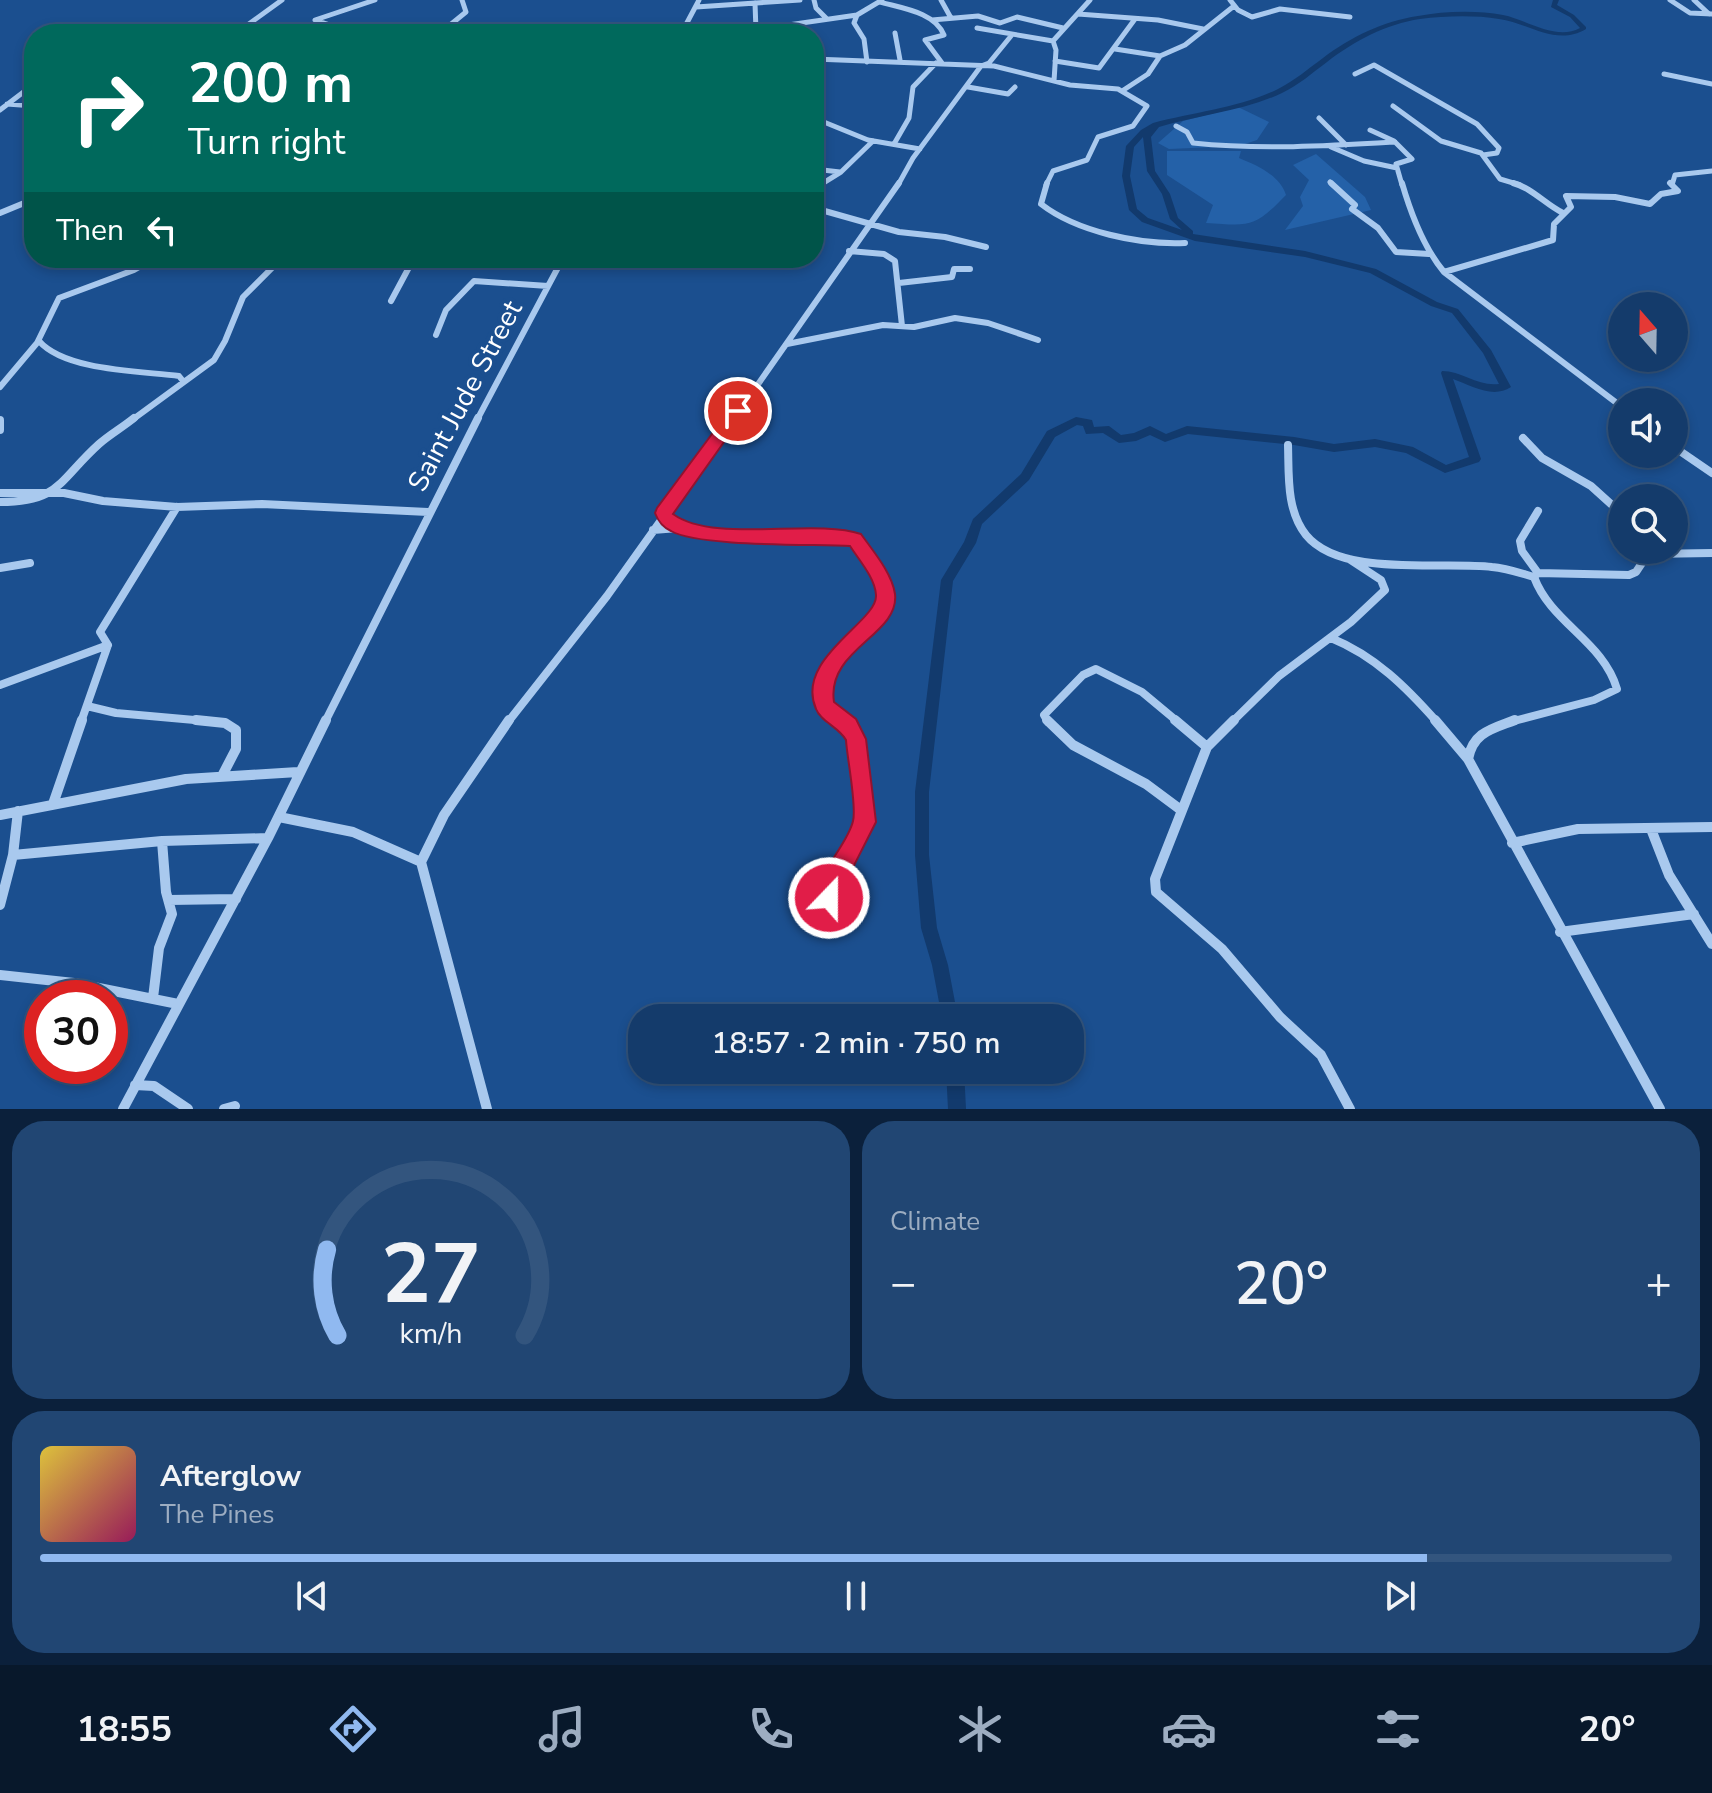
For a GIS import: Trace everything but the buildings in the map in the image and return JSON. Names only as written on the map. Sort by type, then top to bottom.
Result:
[{"type":"street","points":[[249,24],[282,0]]},
{"type":"street","points":[[327,24],[315,20],[375,0]]},
{"type":"street","points":[[451,24],[466,12],[462,0]]},
{"type":"street","points":[[687,24],[699,0]]},
{"type":"street","points":[[696,7],[800,0]]},
{"type":"street","points":[[814,0],[816,8],[827,19]]},
{"type":"street","points":[[941,0],[951,18]]},
{"type":"street","points":[[1054,81],[1053,41],[1090,0]]},
{"type":"street","points":[[1230,0],[1252,17],[1280,9],[1350,17]]},
{"type":"street","points":[[1670,0],[1690,13],[1711,14]]},
{"type":"street","points":[[1694,0],[1711,14]]},
{"type":"street","points":[[796,24],[857,15],[881,1],[932,20],[946,34],[925,40],[939,63]]},
{"type":"street","points":[[755,3],[756,24]]},
{"type":"street","points":[[1115,49],[1160,56],[1179,49],[1234,6]]},
{"type":"street","points":[[1078,14],[1158,20],[1203,29]]},
{"type":"street","points":[[857,15],[854,23],[864,39],[867,62]]},
{"type":"street","points":[[932,20],[980,16],[1000,23],[1017,17],[1063,28]]},
{"type":"street","points":[[1055,61],[1097,68],[1115,49],[1126,27],[1135,19]]},
{"type":"street","points":[[977,28],[1053,41]]},
{"type":"street","points":[[895,33],[900,60]]},
{"type":"street","points":[[487,1109],[433,921],[421,862],[444,815],[504,727],[607,596],[663,513],[787,344],[849,251],[872,224],[920,149],[981,66],[989,63],[1011,36]]},
{"type":"street","points":[[1122,91],[1148,74],[1160,56]]},
{"type":"street","points":[[824,60],[900,60],[981,66],[1122,91],[1145,103],[1146,111],[1128,131],[1098,137],[1094,153],[1086,162],[1053,171],[1042,192],[1041,204],[1052,214],[1077,222],[1167,244],[1185,243]]},
{"type":"street","points":[[894,144],[909,118],[913,87],[939,63]]},
{"type":"street","points":[[1355,74],[1374,65],[1464,115],[1486,132],[1499,148],[1497,153],[1483,155],[1445,143],[1393,106]]},
{"type":"street","points":[[1664,74],[1712,84]]},
{"type":"street","points":[[968,87],[1003,94],[1010,93],[1015,87]]},
{"type":"street","points":[[0,110],[24,91]]},
{"type":"street","points":[[6,104],[24,105]]},
{"type":"street","points":[[1319,118],[1346,145]]},
{"type":"street","points":[[824,122],[873,141],[920,149]]},
{"type":"street","points":[[1176,126],[1187,132],[1190,142],[1251,149],[1277,145],[1395,142]]},
{"type":"street","points":[[1370,130],[1387,135],[1412,157],[1398,163],[1397,168],[1410,211],[1424,232],[1429,254],[1444,272],[1608,396]]},
{"type":"street","points":[[824,182],[841,172],[873,141]]},
{"type":"street","points":[[1330,146],[1364,161],[1397,168]]},
{"type":"street","points":[[1483,155],[1497,177],[1525,186],[1547,205],[1563,213]]},
{"type":"street","points":[[824,170],[841,172]]},
{"type":"street","points":[[1444,272],[1553,240],[1551,230],[1555,218],[1571,207],[1566,196],[1615,197],[1650,204],[1661,194],[1678,191],[1670,183],[1675,175],[1712,171]]},
{"type":"street","points":[[1330,182],[1349,196],[1355,205],[1352,209],[1378,228],[1396,252],[1429,254]]},
{"type":"street","points":[[0,213],[24,203]]},
{"type":"street","points":[[824,211],[872,224],[986,247]]},
{"type":"street","points":[[849,251],[890,256],[900,271],[902,326]]},
{"type":"street","points":[[0,387],[22,357],[39,341],[52,305],[59,298],[138,268]]},
{"type":"street","points":[[0,502],[28,502],[54,492],[99,444],[221,353],[241,299],[274,268]]},
{"type":"street","points":[[391,301],[409,268]]},
{"type":"street","name":"Saint Jude Street","points":[[123,1109],[279,817],[298,772],[374,627],[428,512],[558,268]]},
{"type":"street","points":[[899,283],[944,280],[952,277],[954,269],[970,269]]},
{"type":"street","points":[[436,335],[438,322],[446,310],[474,281],[548,286]]},
{"type":"street","points":[[787,344],[883,325],[914,327],[963,318],[1038,340]]},
{"type":"street","points":[[39,341],[46,352],[68,359],[175,375],[183,381]]},
{"type":"street","points":[[0,420],[0,430]]},
{"type":"street","points":[[1523,438],[1542,458],[1591,486],[1608,501]]},
{"type":"street","points":[[1288,445],[1288,490],[1305,533],[1319,549],[1349,559],[1385,564],[1511,569],[1536,575],[1629,575],[1636,572],[1640,564]]},
{"type":"street","points":[[1688,456],[1709,470]]},
{"type":"street","points":[[0,491],[54,492],[103,501],[177,507],[262,504],[428,512]]},
{"type":"street","points":[[108,645],[100,632],[109,614],[177,507]]},
{"type":"street","points":[[1468,759],[1471,744],[1483,732],[1530,715],[1594,700],[1617,689],[1616,679],[1603,661],[1539,592],[1536,575],[1520,541],[1538,511]]},
{"type":"street","points":[[663,513],[678,528]]},
{"type":"street","points":[[653,530],[678,528],[725,535],[855,539],[881,580],[885,605],[872,622],[838,653],[822,688],[825,707],[849,725],[856,739],[865,822],[832,884],[830,914]]},
{"type":"street","points":[[1688,553],[1712,553]]},
{"type":"street","points":[[1349,559],[1381,580],[1386,586],[1385,590],[1331,638],[1279,676],[1207,747],[1155,879],[1156,892],[1222,949],[1280,1017],[1321,1055],[1350,1109]]},
{"type":"street","points":[[0,568],[30,563]]},
{"type":"street","points":[[1331,638],[1354,648],[1384,670],[1468,759],[1560,932],[1660,1109]]},
{"type":"street","points":[[0,685],[108,645]]},
{"type":"street","points":[[53,804],[108,645]]},
{"type":"street","points":[[1181,810],[1150,786],[1093,756],[1059,733],[1045,720],[1046,710],[1091,671],[1104,671],[1142,692],[1207,747]]},
{"type":"street","points":[[87,706],[116,713],[225,723],[238,735],[237,749],[222,776]]},
{"type":"street","points":[[0,815],[102,794],[222,776],[298,772]]},
{"type":"street","points":[[0,905],[3,882],[13,855],[18,811]]},
{"type":"street","points":[[279,817],[345,827],[380,840],[421,862]]},
{"type":"street","points":[[1512,843],[1578,829],[1712,827]]},
{"type":"street","points":[[1651,829],[1669,875],[1712,944]]},
{"type":"street","points":[[13,855],[162,841],[268,838]]},
{"type":"street","points":[[153,998],[159,948],[172,914],[162,841]]},
{"type":"street","points":[[169,900],[236,899]]},
{"type":"street","points":[[1560,932],[1694,914]]},
{"type":"street","points":[[0,975],[74,983],[178,1004]]},
{"type":"street","points":[[135,1085],[154,1086],[188,1109]]},
{"type":"shaded area","points":[[1238,107],[1269,122],[1257,140],[1239,146],[1169,149],[1158,143],[1183,121]]},
{"type":"shaded area","points":[[1167,151],[1241,151],[1239,158],[1273,176],[1286,195],[1266,214],[1251,222],[1233,225],[1206,223],[1213,205],[1167,175]]},
{"type":"shaded area","points":[[1316,154],[1365,197],[1371,210],[1285,230],[1303,206],[1300,197],[1309,180],[1293,165]]},
{"type":"waterway","points":[[947,1004],[929,928],[922,855],[922,792],[947,580],[970,543],[977,522],[1025,477],[1051,434],[1076,421],[1088,423],[1090,431],[1105,429],[1119,439],[1136,437],[1150,430],[1165,438],[1187,430],[1334,448],[1375,443],[1409,450],[1445,469],[1475,459],[1446,373],[1489,389],[1506,387],[1487,352],[1455,311],[1434,304],[1373,271],[1305,254],[1195,238],[1145,220],[1133,210],[1126,176],[1130,146],[1156,125],[1278,92],[1356,39],[1404,20],[1485,15],[1512,19],[1555,33],[1575,33],[1584,28],[1572,16],[1553,6],[1556,0]]},
{"type":"waterway","points":[[1155,128],[1147,137],[1151,171],[1166,194],[1174,219],[1190,233]]},
{"type":"waterway","points":[[956,1084],[957,1109]]},
{"type":"route","points":[[738,411],[663,513],[666,519],[678,528],[725,535],[855,539],[881,580],[885,594],[885,605],[879,615],[838,653],[822,688],[821,699],[825,707],[849,725],[856,739],[865,822],[832,884],[829,898]]}]
